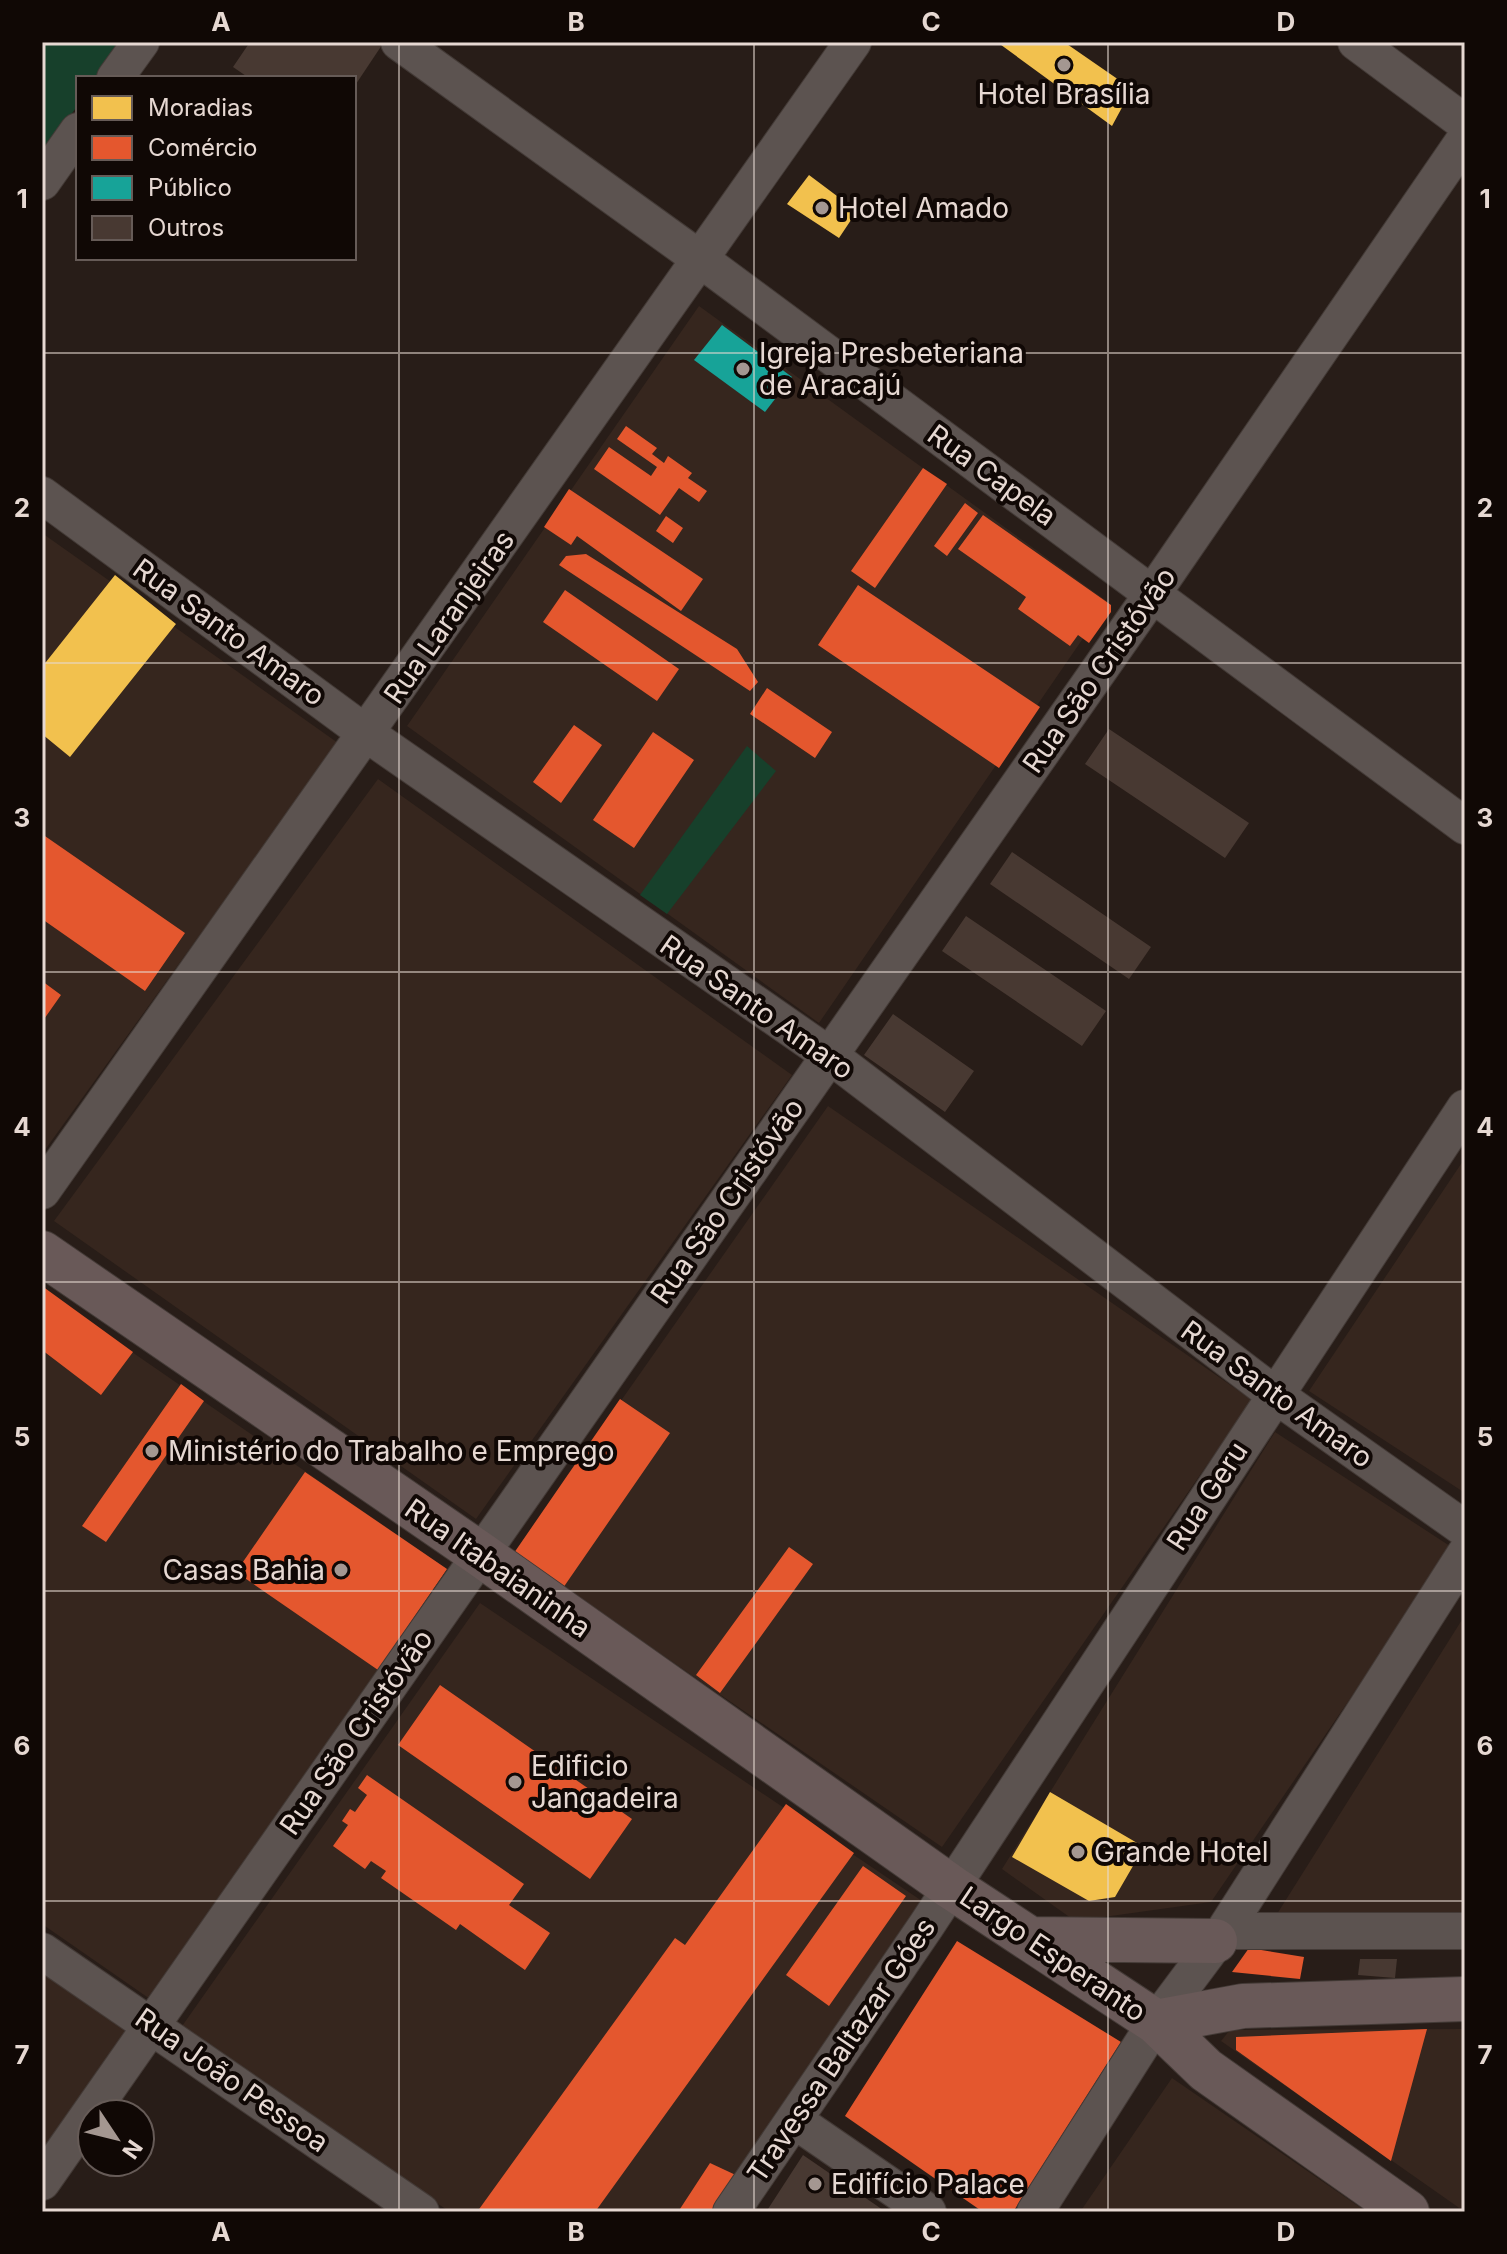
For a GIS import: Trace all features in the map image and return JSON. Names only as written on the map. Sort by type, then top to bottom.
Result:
[{"type":"main road","name":"Rua Itabaianinha","points":[[42,1253],[480,1554],[951,1887]]},
{"type":"main road","name":"Largo Esperanto","points":[[951,1887],[1156,2022],[1206,2070],[1407,2212]]},
{"type":"main road","points":[[1031,1939],[1219,1936]]},
{"type":"main road","points":[[1156,2022],[1243,2006],[1465,1999]]},
{"type":"street","points":[[116,76],[141,42]]},
{"type":"street","name":"Rua Capela","points":[[399,42],[700,259],[1465,826]]},
{"type":"street","name":"Rua Laranjeiras","points":[[42,1191],[853,42]]},
{"type":"street","points":[[1356,42],[1465,123]]},
{"type":"street","points":[[42,182],[76,134]]},
{"type":"street","name":"Rua São Cristóvão","points":[[42,2182],[1153,593],[1465,139]]},
{"type":"street","name":"Rua Santo Amaro","points":[[42,495],[367,734],[829,1055],[1274,1394],[1465,1529]]},
{"type":"street","name":"Rua Geru","points":[[951,1887],[1465,1108]]},
{"type":"street","points":[[1035,2212],[1156,2022],[1219,1936],[1465,1554]]},
{"type":"street","name":"Travessa Baltazar Góes","points":[[731,2212],[951,1887]]},
{"type":"street","points":[[1219,1936],[1465,1931]]},
{"type":"street","name":"Rua João Pessoa","points":[[42,1951],[153,2024],[421,2212]]},
{"type":"street","points":[[794,2120],[928,2212]]},
{"type":"shaded area","points":[[699,306],[1108,602],[819,1023],[407,726]]},
{"type":"shaded area","points":[[42,533],[338,743],[42,1154]]},
{"type":"shaded area","points":[[378,779],[792,1075],[476,1519],[54,1221]]},
{"type":"shaded area","points":[[828,1106],[1252,1400],[942,1847],[514,1553]]},
{"type":"shaded area","points":[[1465,1158],[1465,1493],[1309,1391]]},
{"type":"shaded area","points":[[42,1290],[447,1569],[150,1999],[42,1924]]},
{"type":"shaded area","points":[[1275,1432],[1453,1548],[1211,1902],[1075,1921],[1002,1869]]},
{"type":"shaded area","points":[[480,1603],[925,1903],[712,2212],[450,2212],[180,2029]]},
{"type":"shaded area","points":[[1465,1615],[1465,1912],[1277,1914]]},
{"type":"shaded area","points":[[42,1972],[129,2032],[83,2098],[76,2098],[76,2108],[42,2157]]},
{"type":"shaded area","points":[[1465,2029],[1465,2212],[1221,2041],[1230,2030]]},
{"type":"shaded area","points":[[1172,2078],[1367,2212],[1080,2212]]},
{"type":"green space","points":[[42,42],[123,42],[98,76],[76,76],[76,108],[42,155]]},
{"type":"green space","points":[[747,746],[776,771],[667,914],[640,895]]},
{"type":"building: Moradias","name":"Hotel Brasília","points":[[997,42],[1064,42],[1132,89],[1112,126]]},
{"type":"building: Moradias","name":"Hotel Amado","points":[[809,175],[857,211],[839,238],[787,204]]},
{"type":"building: Moradias","points":[[115,575],[176,624],[70,757],[42,734],[42,667]]},
{"type":"building: Moradias","name":"Grande Hotel","points":[[1050,1792],[1144,1847],[1115,1897],[1089,1901],[1012,1857]]},
{"type":"building: Comércio","points":[[626,426],[657,448],[652,454],[664,463],[668,456],[692,473],[688,478],[707,491],[699,502],[679,488],[660,515],[594,469],[609,447],[651,476],[657,467],[617,439]]},
{"type":"building: Comércio","points":[[923,468],[947,484],[875,588],[851,571]]},
{"type":"building: Comércio","points":[[569,489],[703,579],[681,611],[577,536],[571,545],[544,527]]},
{"type":"building: Comércio","points":[[965,503],[978,513],[947,556],[934,546]]},
{"type":"building: Comércio","points":[[983,515],[1111,605],[1111,612],[1089,643],[1078,635],[1070,646],[1018,609],[1026,597],[958,549]]},
{"type":"building: Comércio","points":[[666,516],[683,528],[673,543],[656,531]]},
{"type":"building: Comércio","points":[[586,554],[737,649],[758,682],[750,691],[559,565],[566,556]]},
{"type":"building: Comércio","points":[[858,585],[1040,707],[999,768],[818,645]]},
{"type":"building: Comércio","points":[[565,590],[679,669],[657,701],[543,622]]},
{"type":"building: Comércio","points":[[767,688],[832,732],[815,758],[750,714]]},
{"type":"building: Comércio","points":[[574,725],[602,745],[561,803],[533,782]]},
{"type":"building: Comércio","points":[[653,732],[694,760],[634,848],[593,820]]},
{"type":"building: Comércio","points":[[42,834],[185,933],[145,991],[42,919]]},
{"type":"building: Comércio","points":[[42,981],[61,995],[42,1022]]},
{"type":"building: Comércio","points":[[42,1286],[133,1352],[101,1395],[42,1350]]},
{"type":"building: Comércio","name":"Ministério do Trabalho e Emprego","points":[[181,1384],[204,1401],[106,1542],[82,1526]]},
{"type":"building: Comércio","points":[[620,1399],[670,1433],[563,1588],[514,1553]]},
{"type":"building: Comércio","name":"Casas Bahia","points":[[305,1472],[447,1569],[378,1670],[236,1572]]},
{"type":"building: Comércio","points":[[789,1547],[813,1564],[720,1693],[696,1675]]},
{"type":"building: Comércio","name":"Edificio Jangadeira","points":[[440,1685],[632,1819],[590,1879],[398,1745]]},
{"type":"building: Comércio","points":[[367,1775],[524,1884],[509,1905],[550,1933],[525,1970],[460,1924],[456,1930],[381,1878],[386,1871],[371,1861],[365,1869],[333,1846],[348,1825],[342,1821],[350,1809],[355,1812],[367,1795],[358,1788]]},
{"type":"building: Comércio","points":[[786,1804],[854,1853],[595,2212],[477,2212],[675,1938],[685,1945]]},
{"type":"building: Comércio","points":[[863,1866],[906,1896],[829,2006],[786,1975]]},
{"type":"building: Comércio","points":[[957,1941],[1121,2042],[1013,2212],[983,2212],[845,2116]]},
{"type":"building: Comércio","points":[[1249,1948],[1304,1957],[1300,1979],[1232,1972]]},
{"type":"building: Comércio","points":[[1427,2029],[1391,2161],[1236,2050],[1236,2037]]},
{"type":"building: Comércio","points":[[710,2163],[740,2177],[715,2212],[678,2212]]},
{"type":"building: Público","name":"Igreja Presbeteriana de Aracajú","points":[[722,325],[792,377],[765,412],[694,360]]},
{"type":"building: Outros","points":[[250,42],[384,42],[356,84],[356,76],[246,76],[233,67]]},
{"type":"building: Outros","points":[[1109,729],[1249,823],[1225,858],[1085,764]]},
{"type":"building: Outros","points":[[1012,852],[1151,947],[1129,979],[990,884]]},
{"type":"building: Outros","points":[[966,916],[1106,1011],[1082,1046],[942,951]]},
{"type":"building: Outros","points":[[893,1014],[974,1071],[945,1112],[864,1055]]},
{"type":"building: Outros","points":[[1360,1959],[1397,1959],[1395,1978],[1358,1975]]},
{"type":"building: Outros","name":"Edifício Palace","points":[[803,2155],[886,2212],[766,2212]]},
{"type":"place","name":"Hotel Brasília","points":[[1064,65]]},
{"type":"place","name":"Hotel Amado","points":[[822,208]]},
{"type":"place","name":"Igreja Presbeteriana de Aracajú","points":[[743,369]]},
{"type":"place","name":"Ministério do Trabalho e Emprego","points":[[152,1451]]},
{"type":"place","name":"Casas Bahia","points":[[341,1570]]},
{"type":"place","name":"Edificio Jangadeira","points":[[515,1782]]},
{"type":"place","name":"Grande Hotel","points":[[1078,1852]]},
{"type":"place","name":"Edifício Palace","points":[[815,2184]]}]
